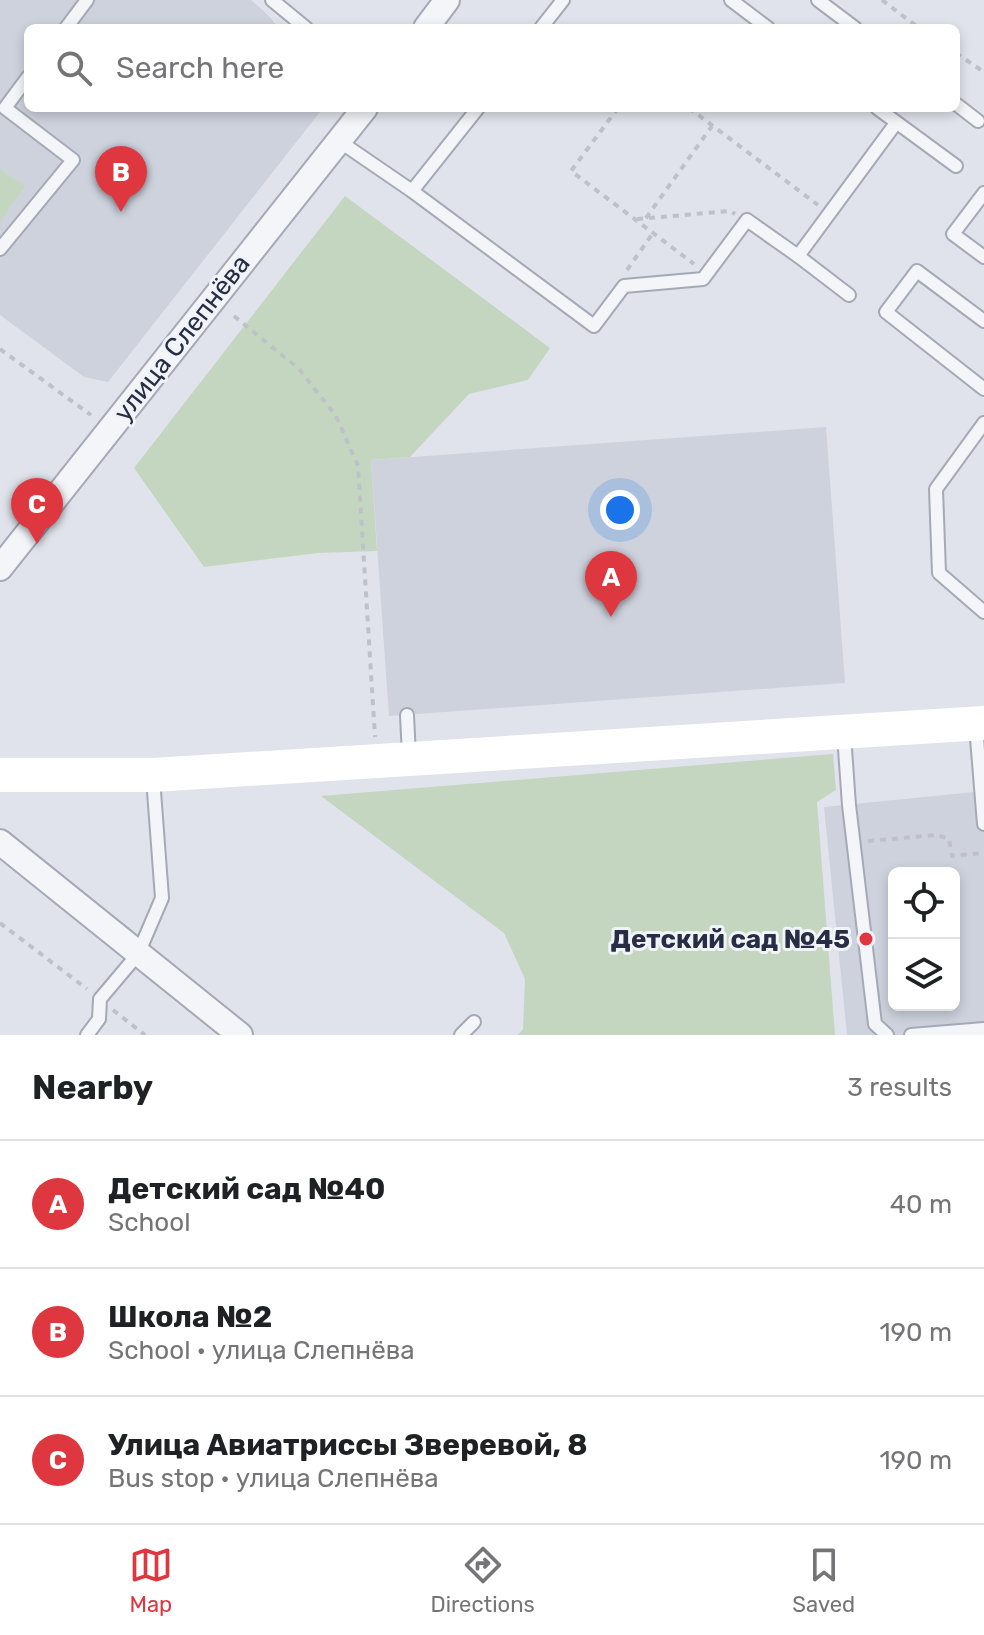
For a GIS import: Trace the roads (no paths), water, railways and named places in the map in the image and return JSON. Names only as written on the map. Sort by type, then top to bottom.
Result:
[{"type":"street","points":[[429,24],[447,0]]},
{"type":"street","name":"улица Слепнёва","points":[[0,568],[362,112]]},
{"type":"street","points":[[4,777],[153,775],[980,723]]},
{"type":"street","points":[[0,842],[240,1035]]},
{"type":"lane","points":[[69,24],[87,0]]},
{"type":"lane","points":[[272,0],[301,24]]},
{"type":"lane","points":[[544,24],[563,0]]},
{"type":"lane","points":[[731,0],[763,24]]},
{"type":"lane","points":[[818,0],[847,24]]},
{"type":"lane","points":[[0,249],[73,160],[5,108],[24,82]]},
{"type":"lane","points":[[960,107],[978,121]]},
{"type":"lane","points":[[412,191],[475,112]]},
{"type":"lane","points":[[882,112],[956,166]]},
{"type":"lane","points":[[798,256],[896,123]]},
{"type":"lane","points":[[339,141],[594,326],[624,286],[703,279],[747,220],[849,295]]},
{"type":"lane","points":[[984,193],[953,234],[984,257]]},
{"type":"lane","points":[[984,321],[917,271],[886,312],[984,389]]},
{"type":"lane","points":[[984,423],[936,489],[939,573],[984,612]]},
{"type":"lane","points":[[407,715],[409,759]]},
{"type":"lane","points":[[980,723],[984,824]]},
{"type":"lane","points":[[844,732],[853,842],[875,1024],[887,1035]]},
{"type":"lane","points":[[87,1035],[99,1019],[100,999],[138,954],[162,898],[153,775]]},
{"type":"lane","points":[[461,1035],[474,1022]]},
{"type":"lane","points":[[911,1035],[984,1029]]},
{"type":"place","name":"Школа №2","points":[[121,212]]},
{"type":"place","name":"Улица Авиатриссы Зверевой, 8","points":[[37,544]]},
{"type":"place","name":"Детский сад №40","points":[[611,617]]},
{"type":"place","name":"Детский сад №45","points":[[866,939]]}]
